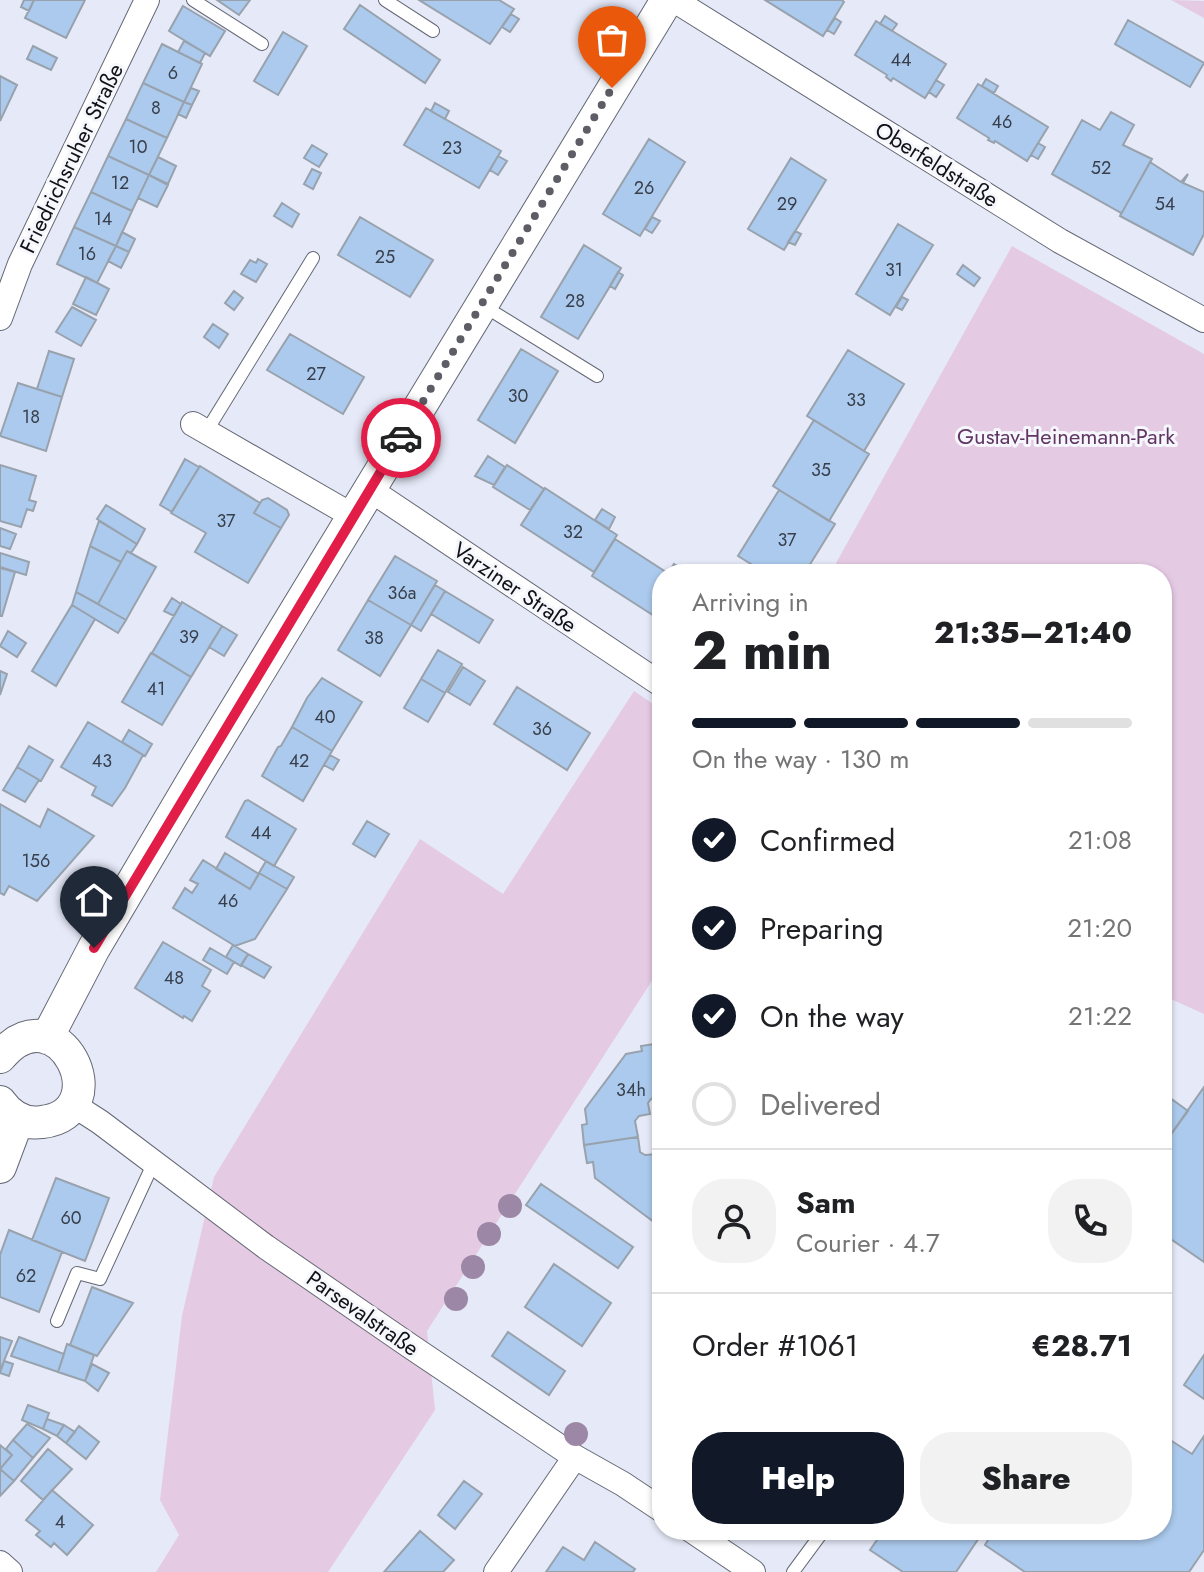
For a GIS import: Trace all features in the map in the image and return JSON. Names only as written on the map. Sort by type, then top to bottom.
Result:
[{"type":"street","name":"Friedrichsruher Straße","points":[[1,312],[20,264],[147,0]]},
{"type":"street","points":[[47,1038],[94,948],[667,0]]},
{"type":"street","name":"Oberfeldstraße","points":[[674,0],[1060,241],[1204,320]]},
{"type":"street","name":"Varziner Straße","points":[[200,428],[361,503],[652,679]]},
{"type":"street","points":[[0,1057],[8,1047],[20,1040],[34,1036],[47,1038],[61,1044],[71,1054],[78,1067],[80,1081],[72,1104],[59,1117],[31,1123],[9,1110],[0,1167]]},
{"type":"street","name":"Parsevalstraße","points":[[72,1104],[266,1247],[575,1457],[652,1503]]},
{"type":"street","points":[[496,1572],[575,1457]]},
{"type":"street","points":[[706,1540],[753,1572]]},
{"type":"street","points":[[0,1563],[10,1572]]},
{"type":"lane","points":[[193,0],[262,44]]},
{"type":"lane","points":[[385,0],[433,31]]},
{"type":"lane","points":[[200,428],[313,258]]},
{"type":"lane","points":[[482,305],[597,376]]},
{"type":"lane","points":[[57,1321],[77,1273],[100,1279],[154,1162]]},
{"type":"lane","points":[[793,1572],[817,1540]]},
{"type":"green space","points":[[1171,0],[1204,1],[1204,18]]},
{"type":"green space","name":"Gustav-Heinemann-Park","points":[[1012,246],[1204,354],[1204,1014],[1172,1000],[1172,564],[836,564]]},
{"type":"green space","points":[[634,691],[652,703],[652,981],[427,1331],[435,1410],[328,1572],[156,1572],[179,1535],[160,1500],[182,1316],[214,1177],[420,839],[503,894]]},
{"type":"building","points":[[24,0],[34,0],[29,11],[21,7]]},
{"type":"building","points":[[34,0],[85,0],[66,38],[25,18]]},
{"type":"building","points":[[217,0],[250,0],[239,15]]},
{"type":"building","points":[[419,0],[499,0],[514,9],[490,44]]},
{"type":"building","points":[[765,0],[842,0],[844,2],[823,36]]},
{"type":"building","points":[[360,5],[440,60],[425,83],[344,29]]},
{"type":"building","points":[[183,6],[225,31],[210,56],[169,31]]},
{"type":"building","points":[[511,14],[519,19],[510,32],[502,27]]},
{"type":"building","points":[[885,16],[897,24],[892,31],[880,24]]},
{"type":"building","points":[[835,18],[841,22],[834,34],[827,30]]},
{"type":"building","points":[[1128,20],[1204,63],[1190,87],[1115,44]]},
{"type":"building","points":[[876,21],[946,64],[925,98],[893,78],[891,81],[887,75],[855,55]]},
{"type":"building","points":[[283,32],[307,46],[278,95],[254,81]]},
{"type":"building","points":[[184,41],[205,53],[200,63],[178,52]]},
{"type":"building","points":[[162,44],[202,64],[184,102],[143,83]]},
{"type":"building","points":[[33,46],[57,58],[51,70],[27,59]]},
{"type":"building","points":[[0,76],[17,85],[0,121]]},
{"type":"building","points":[[986,79],[998,86],[994,93],[982,86]]},
{"type":"building","points":[[936,80],[944,85],[936,97],[929,92]]},
{"type":"building","points":[[143,83],[184,102],[167,138],[126,119]]},
{"type":"building","points":[[978,84],[1048,127],[1027,161],[995,141],[988,140],[957,118]]},
{"type":"building","points":[[191,88],[199,91],[192,105],[184,102]]},
{"type":"building","points":[[184,102],[192,105],[186,118],[178,114]]},
{"type":"building","points":[[435,103],[449,111],[445,119],[431,111]]},
{"type":"building","points":[[426,108],[501,151],[479,188],[404,145]]},
{"type":"building","points":[[1111,112],[1134,125],[1123,145],[1152,159],[1120,216],[1121,213],[1052,174],[1082,120],[1100,130]]},
{"type":"building","points":[[126,119],[167,138],[149,175],[108,156]]},
{"type":"building","points":[[649,139],[685,162],[640,236],[603,214]]},
{"type":"building","points":[[1038,143],[1045,147],[1038,159],[1031,155]]},
{"type":"building","points":[[312,145],[327,154],[319,167],[304,158]]},
{"type":"building","points":[[108,156],[149,175],[132,211],[91,192]]},
{"type":"building","points":[[498,156],[507,161],[498,175],[490,170]]},
{"type":"building","points":[[158,157],[176,166],[168,184],[149,175]]},
{"type":"building","points":[[791,158],[826,180],[784,250],[748,229]]},
{"type":"building","points":[[1150,162],[1181,182],[1188,174],[1183,183],[1204,192],[1204,234],[1193,255],[1120,216]]},
{"type":"building","points":[[312,169],[321,173],[313,189],[304,184]]},
{"type":"building","points":[[149,175],[168,185],[157,207],[138,198]]},
{"type":"building","points":[[91,192],[132,211],[116,246],[74,227]]},
{"type":"building","points":[[282,203],[299,214],[292,227],[274,216]]},
{"type":"building","points":[[360,217],[433,260],[410,297],[338,255]]},
{"type":"building","points":[[652,217],[660,221],[652,233],[645,229]]},
{"type":"building","points":[[898,224],[933,245],[890,315],[856,294]]},
{"type":"building","points":[[74,227],[116,246],[97,283],[57,264]]},
{"type":"building","points":[[795,231],[801,234],[795,245],[788,242]]},
{"type":"building","points":[[122,232],[135,239],[129,252],[116,246]]},
{"type":"building","points":[[584,245],[621,268],[578,339],[541,317]]},
{"type":"building","points":[[116,246],[129,252],[121,268],[108,261]]},
{"type":"building","points":[[258,259],[267,264],[256,282],[241,274],[250,260],[256,263]]},
{"type":"building","points":[[963,265],[980,278],[974,286],[957,274]]},
{"type":"building","points":[[618,272],[623,275],[615,289],[610,286]]},
{"type":"building","points":[[86,277],[109,289],[96,315],[73,304]]},
{"type":"building","points":[[234,291],[243,298],[234,310],[225,303]]},
{"type":"building","points":[[902,297],[908,300],[902,310],[896,307]]},
{"type":"building","points":[[72,307],[96,320],[81,346],[56,332]]},
{"type":"building","points":[[213,324],[228,334],[219,348],[204,337]]},
{"type":"building","points":[[290,334],[364,377],[343,414],[267,370]]},
{"type":"building","points":[[521,349],[558,371],[515,443],[478,420]]},
{"type":"building","points":[[848,350],[904,384],[864,451],[807,416]]},
{"type":"building","points":[[49,351],[74,359],[62,397],[37,389]]},
{"type":"building","points":[[18,383],[62,397],[46,451],[0,436]]},
{"type":"building","points":[[814,420],[869,454],[829,521],[773,486]]},
{"type":"building","points":[[488,456],[505,467],[494,485],[475,476]]},
{"type":"building","points":[[185,459],[199,467],[172,512],[160,505]]},
{"type":"building","points":[[0,465],[36,476],[29,500],[36,502],[33,511],[27,509],[21,527],[0,521]]},
{"type":"building","points":[[507,465],[544,489],[530,510],[493,487]]},
{"type":"building","points":[[200,466],[260,503],[254,513],[281,528],[248,583],[195,552],[206,533],[171,513]]},
{"type":"building","points":[[545,488],[617,535],[594,572],[521,525]]},
{"type":"building","points":[[779,490],[835,524],[810,564],[751,564],[738,556]]},
{"type":"building","points":[[268,498],[287,510],[289,515],[281,528],[254,513],[262,500]]},
{"type":"building","points":[[106,505],[145,529],[137,544],[97,519]]},
{"type":"building","points":[[602,509],[615,517],[609,529],[595,520]]},
{"type":"building","points":[[99,521],[137,544],[131,553],[127,551],[121,562],[90,546]]},
{"type":"building","points":[[0,528],[16,534],[10,549],[0,546]]},
{"type":"building","points":[[615,539],[654,564],[652,615],[592,576]]},
{"type":"building","points":[[90,546],[121,562],[98,604],[76,592]]},
{"type":"building","points":[[127,551],[156,567],[126,620],[98,604]]},
{"type":"building","points":[[0,553],[29,562],[26,575],[0,567]]},
{"type":"building","points":[[395,556],[437,581],[411,625],[368,600]]},
{"type":"building","points":[[0,568],[15,572],[2,616],[0,616]]},
{"type":"building","points":[[435,585],[445,591],[421,631],[411,625]]},
{"type":"building","points":[[445,591],[493,620],[479,643],[431,614]]},
{"type":"building","points":[[76,592],[126,620],[118,633],[72,605]]},
{"type":"building","points":[[172,598],[181,604],[174,616],[164,611]]},
{"type":"building","points":[[368,600],[411,625],[380,676],[338,650]]},
{"type":"building","points":[[182,602],[222,626],[191,677],[152,653]]},
{"type":"building","points":[[72,605],[95,619],[56,686],[32,671]]},
{"type":"building","points":[[222,626],[237,635],[224,656],[209,647]]},
{"type":"building","points":[[8,631],[26,643],[17,657],[0,646]]},
{"type":"building","points":[[438,650],[462,664],[445,693],[421,679]]},
{"type":"building","points":[[151,653],[191,677],[162,725],[122,702]]},
{"type":"building","points":[[463,667],[485,681],[470,705],[448,692]]},
{"type":"building","points":[[0,671],[7,674],[0,695]]},
{"type":"building","points":[[322,678],[362,702],[332,751],[292,727]]},
{"type":"building","points":[[421,679],[445,693],[428,722],[404,708]]},
{"type":"building","points":[[517,687],[590,733],[567,770],[494,724]]},
{"type":"building","points":[[88,722],[143,755],[112,806],[92,795],[96,787],[61,767]]},
{"type":"building","points":[[292,727],[332,751],[303,801],[262,776]]},
{"type":"building","points":[[129,730],[152,744],[145,756],[122,742]]},
{"type":"building","points":[[29,746],[53,760],[41,781],[17,767]]},
{"type":"building","points":[[330,755],[339,760],[333,770],[324,765]]},
{"type":"building","points":[[17,767],[39,780],[25,802],[3,790]]},
{"type":"building","points":[[248,800],[296,829],[274,866],[226,837]]},
{"type":"building","points":[[0,804],[40,827],[48,809],[94,836],[37,901],[9,886],[4,895],[0,893]]},
{"type":"building","points":[[367,821],[389,834],[375,857],[353,844]]},
{"type":"building","points":[[225,853],[259,874],[250,889],[216,869]]},
{"type":"building","points":[[203,860],[250,889],[259,873],[287,889],[255,939],[235,946],[173,908],[185,888],[192,893],[198,884],[190,880]]},
{"type":"building","points":[[266,861],[294,877],[287,889],[259,873]]},
{"type":"building","points":[[163,942],[211,970],[202,986],[210,991],[192,1021],[135,988]]},
{"type":"building","points":[[233,945],[248,954],[241,966],[226,957]]},
{"type":"building","points":[[210,948],[234,962],[227,974],[203,960]]},
{"type":"building","points":[[248,954],[271,967],[264,978],[241,965]]},
{"type":"building","points":[[652,1044],[652,1099],[648,1103],[650,1114],[639,1116],[635,1121],[638,1137],[584,1145],[582,1125],[587,1124],[585,1109],[626,1054],[642,1051],[641,1046]]},
{"type":"building","points":[[1204,1087],[1204,1262],[1172,1240],[1172,1133]]},
{"type":"building","points":[[1172,1099],[1188,1111],[1172,1133]]},
{"type":"building","points":[[638,1137],[640,1152],[652,1154],[652,1221],[595,1178],[593,1162],[587,1163],[584,1145]]},
{"type":"building","points":[[56,1178],[109,1198],[85,1261],[32,1240]]},
{"type":"building","points":[[541,1184],[633,1247],[618,1268],[526,1205]]},
{"type":"building","points":[[9,1230],[62,1252],[39,1312],[0,1297],[0,1255]]},
{"type":"building","points":[[554,1264],[611,1303],[582,1346],[525,1307]]},
{"type":"building","points":[[92,1287],[133,1303],[97,1356],[70,1345]]},
{"type":"building","points":[[508,1332],[565,1371],[549,1395],[492,1356]]},
{"type":"building","points":[[0,1337],[12,1341],[0,1371]]},
{"type":"building","points":[[19,1337],[64,1354],[58,1372],[11,1356]]},
{"type":"building","points":[[67,1344],[94,1355],[85,1381],[58,1372]]},
{"type":"building","points":[[1204,1355],[1204,1399],[1184,1385]]},
{"type":"building","points":[[4,1361],[13,1364],[9,1376],[0,1373]]},
{"type":"building","points":[[92,1364],[109,1373],[98,1391],[85,1381]]},
{"type":"building","points":[[28,1405],[49,1413],[43,1429],[22,1420]]},
{"type":"building","points":[[47,1419],[64,1425],[57,1436],[43,1429]]},
{"type":"building","points":[[27,1424],[50,1438],[33,1458],[13,1440]]},
{"type":"building","points":[[64,1425],[75,1432],[66,1443],[57,1436]]},
{"type":"building","points":[[79,1426],[99,1442],[86,1459],[66,1443]]},
{"type":"building","points":[[1204,1436],[1204,1550],[1189,1572],[1025,1572],[985,1545],[988,1540],[1172,1540],[1172,1441],[1192,1454]]},
{"type":"building","points":[[13,1440],[33,1458],[14,1481],[0,1469],[12,1455],[6,1449]]},
{"type":"building","points":[[0,1445],[12,1455],[0,1469]]},
{"type":"building","points":[[48,1449],[72,1469],[43,1500],[21,1481]]},
{"type":"building","points":[[0,1469],[14,1481],[0,1496]]},
{"type":"building","points":[[464,1481],[482,1494],[455,1529],[438,1515]]},
{"type":"building","points":[[52,1490],[93,1525],[67,1555],[54,1543],[51,1547],[36,1535],[40,1531],[26,1520]]},
{"type":"building","points":[[420,1531],[454,1560],[443,1572],[384,1572]]},
{"type":"building","points":[[877,1540],[978,1540],[956,1572],[903,1572],[870,1550]]},
{"type":"building","points":[[595,1542],[635,1569],[633,1572],[546,1572],[563,1547],[584,1560]]},
{"type":"way so far","points":[[401,438],[612,88]]},
{"type":"route","points":[[94,948],[401,438]]}]
